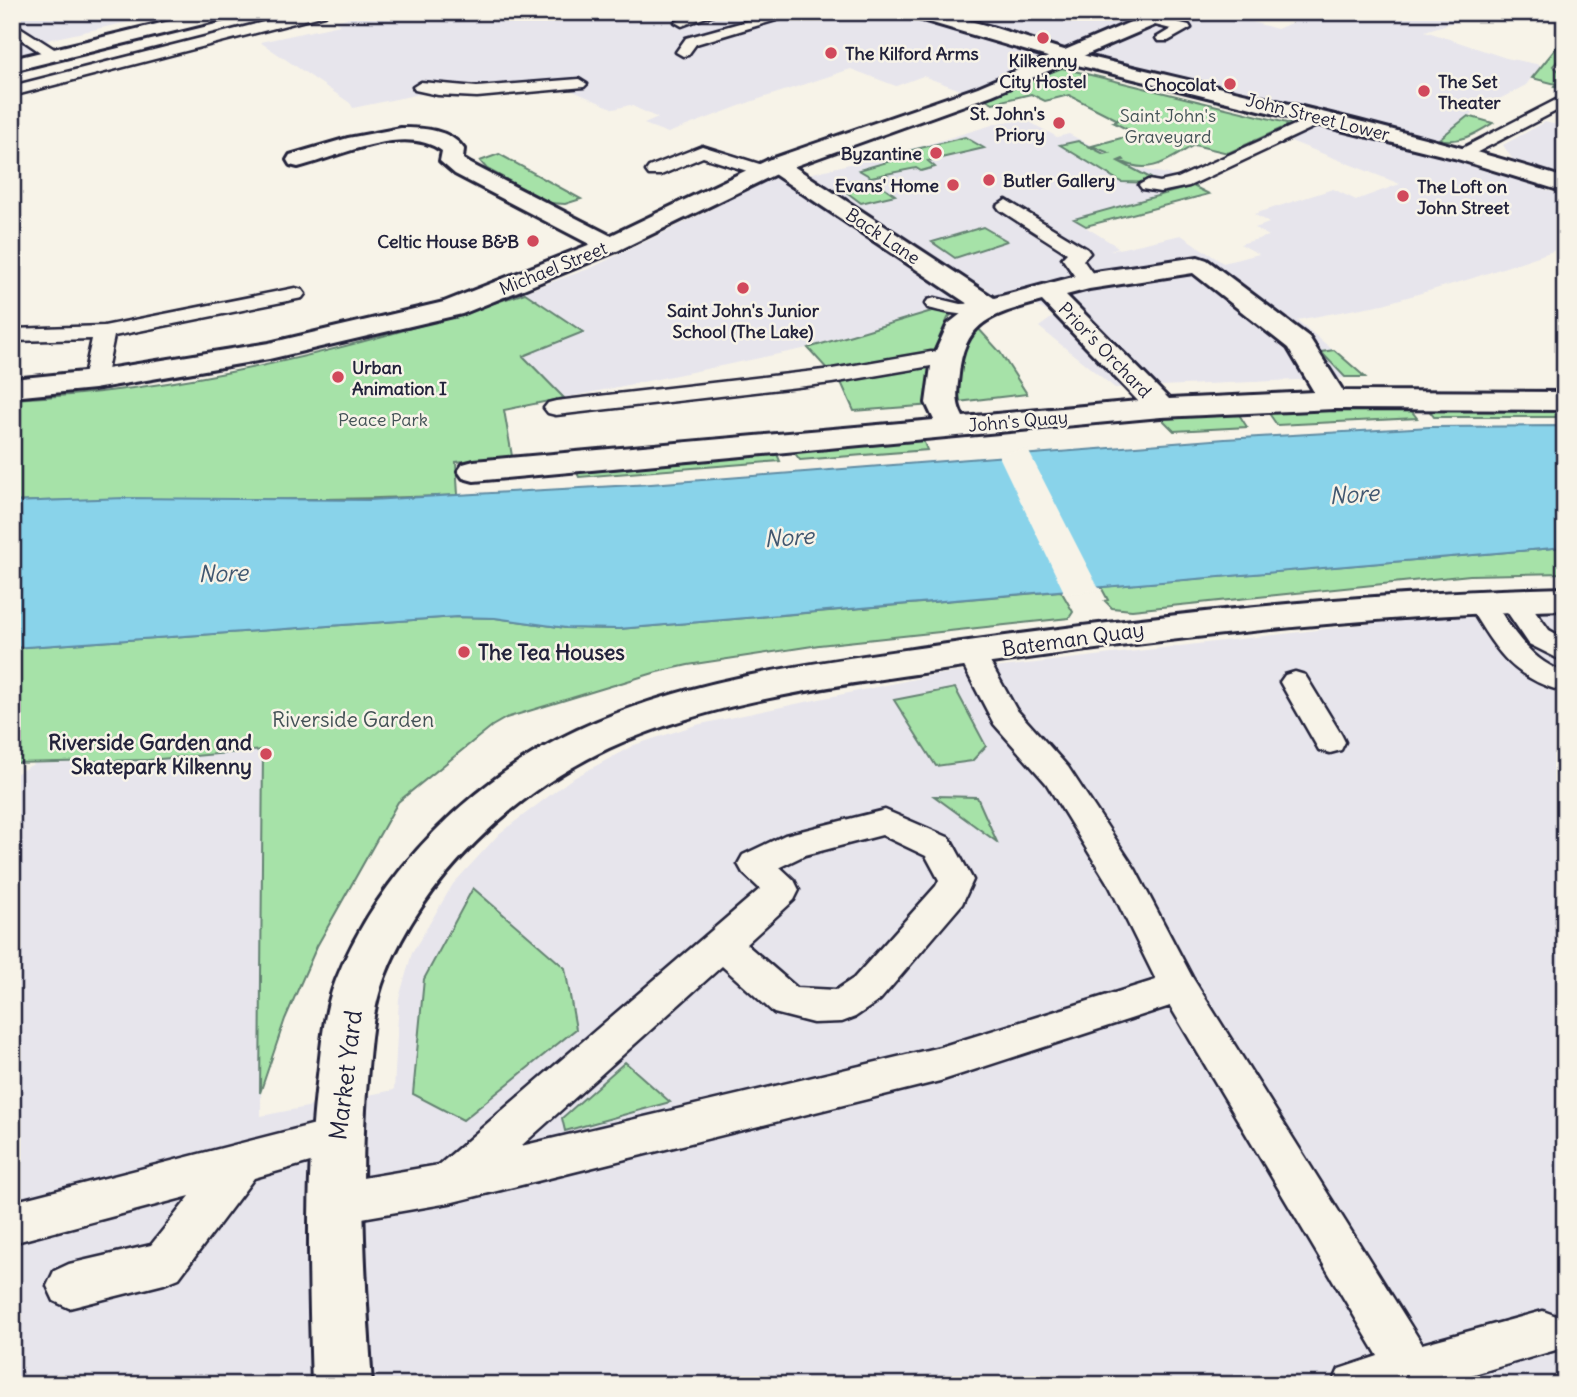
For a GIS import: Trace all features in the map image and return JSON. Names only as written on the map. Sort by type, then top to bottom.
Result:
[{"type":"street","points":[[12,65],[196,16],[230,12]]},
{"type":"street","name":"John Street Lower","points":[[915,12],[1068,57],[1321,118],[1471,149],[1565,185]]},
{"type":"street","name":"Michael Street","points":[[12,388],[94,380],[269,351],[453,308],[610,245],[770,168],[985,91],[1170,12]]},
{"type":"street","points":[[299,160],[397,134],[428,135],[448,143],[453,149],[451,161],[463,169],[610,245]]},
{"type":"street","name":"Back Lane","points":[[770,168],[989,307]]},
{"type":"street","name":"Prior's Orchard","points":[[952,426],[941,403],[946,359],[957,330],[989,307],[1088,281],[1198,265],[1299,342],[1334,400]]},
{"type":"street","name":"Prior's Orchard","points":[[1048,292],[1161,408]]},
{"type":"street","name":"John's Quay","points":[[474,471],[1161,408],[1334,400],[1565,401]]},
{"type":"street","name":"Bateman Quay","points":[[591,739],[703,701],[853,671],[971,653],[1262,616],[1496,600],[1565,599]]},
{"type":"street","name":"Market Yard","points":[[340,1384],[334,1203],[335,1138],[351,1007],[378,941],[398,906],[438,855],[481,814],[534,774],[591,739]]},
{"type":"lane","points":[[12,91],[320,12]]},
{"type":"lane","points":[[682,22],[713,12]]},
{"type":"lane","points":[[682,52],[691,41],[796,12]]},
{"type":"lane","points":[[1152,20],[1184,28],[1163,38]]},
{"type":"lane","points":[[12,26],[54,54]]},
{"type":"lane","points":[[421,87],[434,91],[463,92],[579,84]]},
{"type":"lane","points":[[1471,149],[1556,105],[1565,107]]},
{"type":"lane","points":[[1148,185],[1160,187],[1183,181],[1321,118]]},
{"type":"lane","points":[[655,171],[702,151],[770,168]]},
{"type":"lane","points":[[1006,206],[1080,253],[1072,258],[1088,281]]},
{"type":"lane","points":[[12,335],[104,332],[295,294]]},
{"type":"lane","points":[[935,304],[960,310],[989,307]]},
{"type":"lane","points":[[94,380],[104,332]]},
{"type":"lane","points":[[556,408],[832,376],[931,359],[946,359]]},
{"type":"lane","points":[[1496,600],[1539,637],[1565,652]]},
{"type":"lane","points":[[1496,600],[1525,664],[1542,676],[1565,682]]},
{"type":"lane","points":[[971,653],[1005,716],[1057,775],[1115,868],[1179,988],[1412,1368]]},
{"type":"lane","points":[[1295,682],[1330,742]]},
{"type":"lane","points":[[449,1183],[782,891],[755,864],[797,845],[885,822],[938,847],[956,880],[950,894],[867,989],[842,1006],[813,1007],[787,1002],[722,944]]},
{"type":"lane","points":[[334,1203],[449,1183],[940,1064],[1179,988]]},
{"type":"lane","points":[[12,1223],[335,1138]]},
{"type":"lane","points":[[69,1286],[164,1263],[241,1163]]},
{"type":"lane","points":[[1355,1385],[1543,1332]]},
{"type":"shaded area","points":[[12,12],[173,12],[47,40],[52,46],[12,56]]},
{"type":"shaded area","points":[[372,12],[896,12],[1054,61],[963,91],[923,76],[896,86],[851,69],[750,102],[668,133],[644,124],[658,118],[630,105],[614,109],[571,90],[558,88],[473,98],[420,94],[353,108],[350,103],[260,42],[340,25],[335,21]]},
{"type":"shaded area","points":[[940,12],[1038,12],[1050,16],[1060,12],[1138,12],[1151,16],[1067,51]]},
{"type":"shaded area","points":[[1191,12],[1216,12],[1277,29],[1317,12],[1485,12],[1425,31],[1506,58],[1541,65],[1526,85],[1488,105],[1482,104],[1438,140],[1091,55],[1124,38]]},
{"type":"shaded area","points":[[1028,121],[1057,137],[1069,134],[1104,152],[1109,151],[1135,168],[1168,174],[1209,194],[1084,226],[1118,247],[1110,251],[1181,235],[1223,263],[1259,254],[1240,244],[1269,236],[1255,228],[1269,223],[1254,214],[1333,189],[1356,200],[1400,184],[1288,140],[1323,124],[1422,149],[1565,196],[1565,247],[1470,279],[1383,304],[1297,320],[1365,377],[1115,388],[1039,327],[1054,316],[1030,302],[1011,306],[986,290],[988,288],[981,287],[893,230],[888,231],[809,174],[922,146],[1002,122]]},
{"type":"shaded area","points":[[1545,122],[1565,127],[1565,176],[1513,160],[1503,145]]},
{"type":"shaded area","name":"Saint John's Junior School (The Lake)","points":[[783,175],[941,279],[962,302],[808,348],[535,404],[485,306],[591,268],[708,211],[766,179]]},
{"type":"shaded area","points":[[1565,611],[1565,1385],[12,1385],[12,776],[37,762],[148,760],[263,750],[261,1116],[394,1090],[399,998],[412,953],[453,884],[500,833],[570,780],[634,745],[696,725],[934,675],[1453,614]]},
{"type":"green space","points":[[1565,37],[1565,53],[1553,66],[1565,76],[1565,89],[1532,78]]},
{"type":"green space","name":"Saint John's Graveyard","points":[[1062,68],[1291,124],[1228,153],[1194,145],[1167,161],[1150,166],[1131,165],[1121,161],[1123,159],[1118,161],[1160,183],[1121,182],[1060,145],[1078,141],[1104,154],[1109,153],[1092,146],[1136,134],[1113,122],[1118,120],[1069,95],[1045,101],[1031,94],[993,103],[984,98]]},
{"type":"green space","points":[[1468,116],[1493,123],[1461,139],[1439,139]]},
{"type":"green space","points":[[965,137],[984,148],[928,161],[935,167],[921,171],[916,168],[871,177],[859,170],[901,158],[896,154]]},
{"type":"green space","points":[[499,154],[581,199],[565,204],[550,203],[487,169],[480,161]]},
{"type":"green space","points":[[874,180],[895,195],[861,203],[841,188],[845,181]]},
{"type":"green space","points":[[1193,186],[1209,194],[1086,226],[1074,219]]},
{"type":"green space","points":[[983,227],[1007,241],[955,258],[932,242]]},
{"type":"green space","name":"Peace Park","points":[[525,293],[583,332],[523,356],[564,398],[504,410],[512,456],[456,462],[458,495],[346,499],[12,502],[12,399],[143,387],[272,364],[399,332]]},
{"type":"green space","points":[[962,302],[948,318],[933,352],[828,370],[808,348]]},
{"type":"green space","points":[[977,327],[1000,352],[1027,394],[949,403],[955,363],[969,329]]},
{"type":"green space","points":[[1334,350],[1365,377],[1345,377],[1321,352]]},
{"type":"green space","points":[[932,365],[933,405],[854,411],[840,380]]},
{"type":"green space","points":[[1410,409],[1417,418],[1277,425],[1268,412]]},
{"type":"green space","points":[[1428,409],[1565,409],[1565,417],[1434,417]]},
{"type":"green space","points":[[1238,413],[1247,427],[1174,431],[1162,419]]},
{"type":"green space","points":[[923,440],[927,450],[800,460],[794,452]]},
{"type":"green space","points":[[777,454],[780,461],[579,477],[577,473]]},
{"type":"green space","points":[[1565,547],[1565,573],[1470,575],[1132,610],[1112,608],[1105,601],[1108,600],[1101,587]]},
{"type":"green space","name":"Riverside Garden","points":[[1061,591],[1073,612],[1069,618],[819,645],[688,665],[506,718],[492,726],[398,802],[317,946],[285,1019],[260,1093],[263,750],[148,760],[12,763],[12,648],[456,617],[495,618],[566,628],[619,629]]},
{"type":"green space","points":[[955,688],[986,746],[972,761],[936,766],[894,700]]},
{"type":"green space","points":[[934,796],[977,797],[997,842]]},
{"type":"green space","points":[[473,888],[565,968],[576,1029],[463,1120],[413,1094],[424,979]]},
{"type":"green space","points":[[625,1062],[670,1102],[565,1131],[562,1118]]},
{"type":"water","name":"Nore","points":[[1565,426],[1565,547],[619,629],[566,628],[495,618],[456,617],[12,648],[12,502],[125,498],[370,500],[651,484],[1225,439],[1430,427]]},
{"type":"pier","points":[[1028,450],[1098,587],[1103,590],[1062,594],[1063,590],[997,452]]},
{"type":"place","name":"Kilkenny City Hostel","points":[[1043,38]]},
{"type":"place","name":"The Kilford Arms","points":[[831,53]]},
{"type":"place","name":"Chocolat","points":[[1230,84]]},
{"type":"place","name":"The Set Theater","points":[[1424,91]]},
{"type":"place","name":"St. John's Priory","points":[[1059,123]]},
{"type":"place","name":"Byzantine","points":[[936,153]]},
{"type":"place","name":"Butler Gallery","points":[[989,180]]},
{"type":"place","name":"Evans' Home","points":[[953,185]]},
{"type":"place","name":"The Loft on John Street","points":[[1403,196]]},
{"type":"place","name":"Celtic House B&B","points":[[533,241]]},
{"type":"place","name":"Saint John's Junior School (The Lake)","points":[[743,288]]},
{"type":"place","name":"Urban Animation I","points":[[338,377]]},
{"type":"place","name":"The Tea Houses","points":[[464,652]]},
{"type":"place","name":"Riverside Garden and Skatepark Kilkenny","points":[[266,754]]}]
